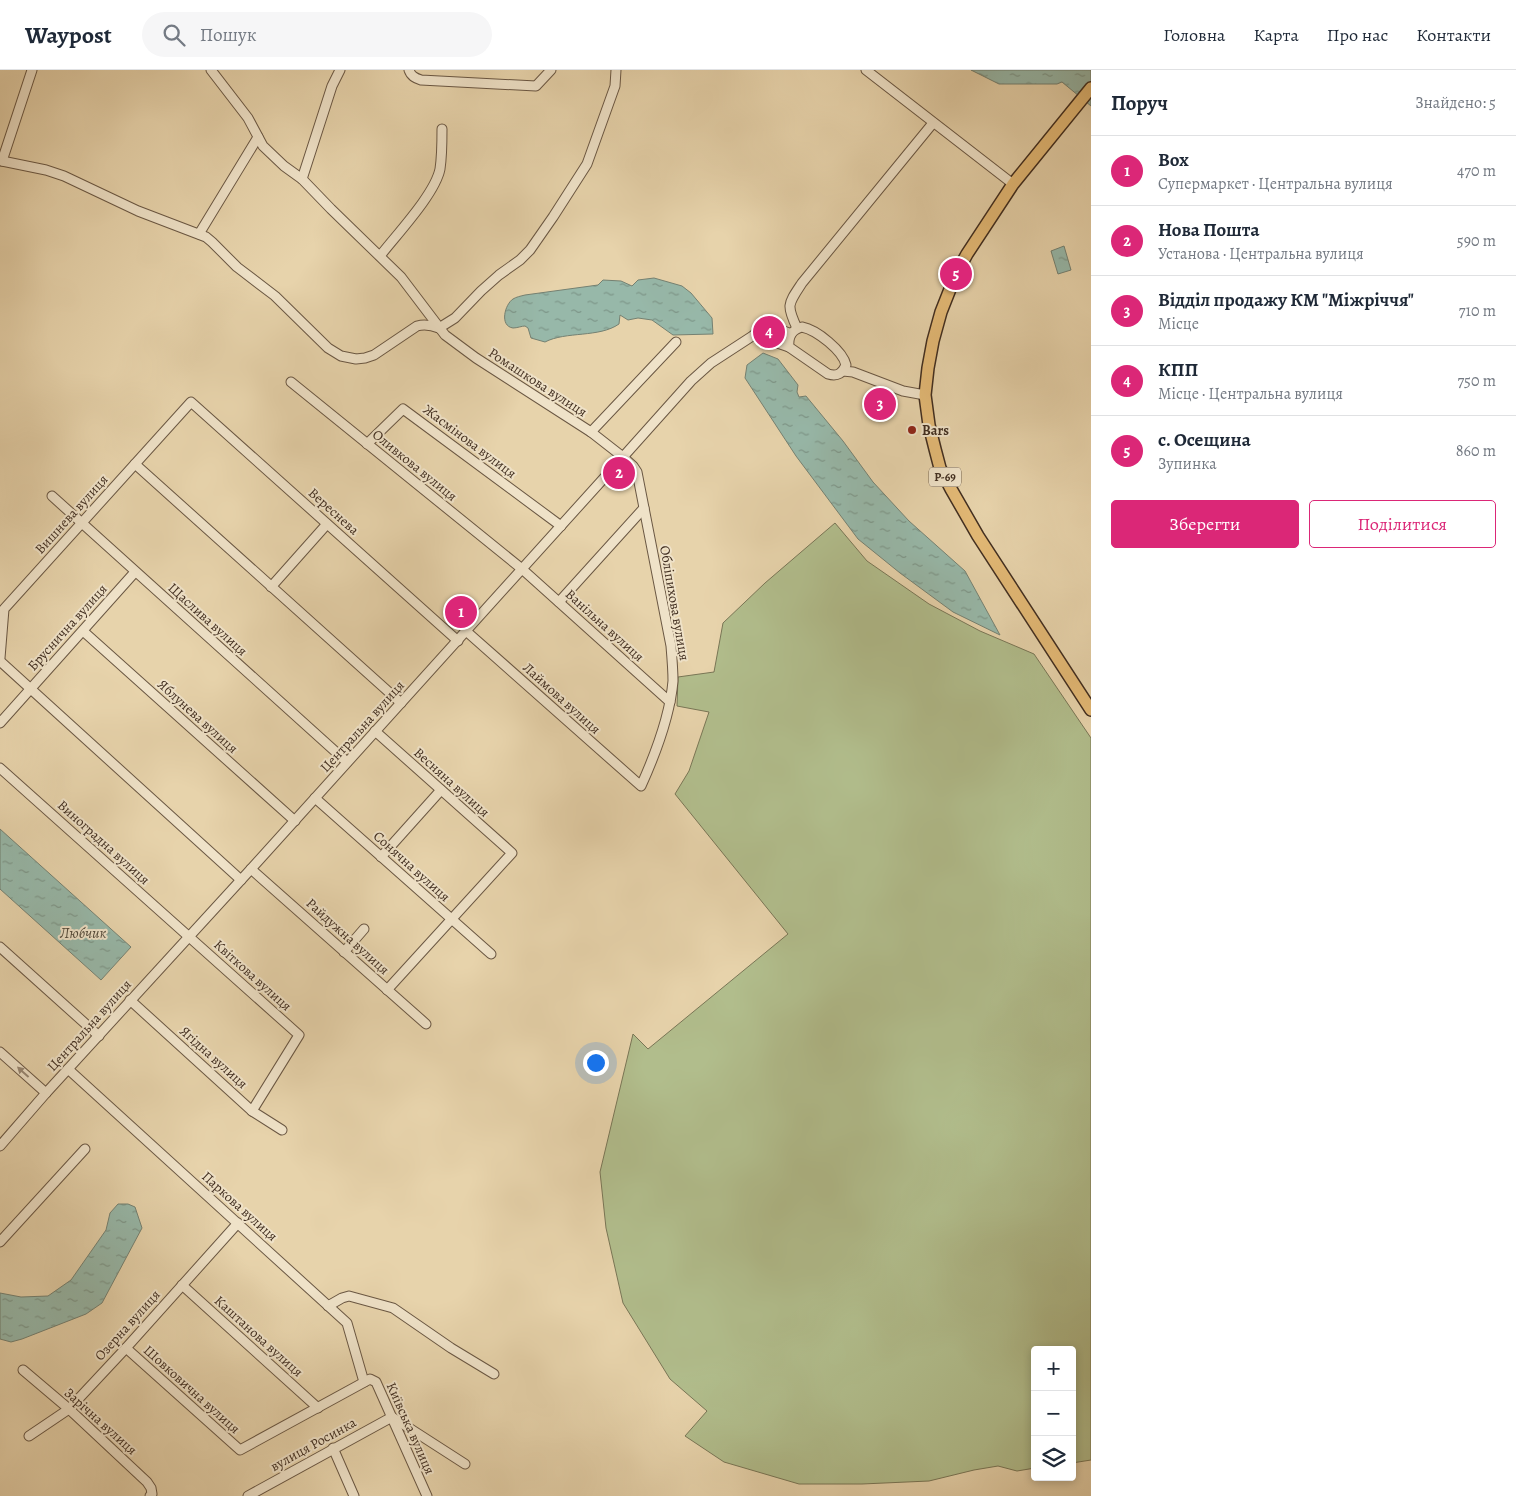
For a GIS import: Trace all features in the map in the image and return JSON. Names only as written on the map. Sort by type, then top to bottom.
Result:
[{"type":"main road","name":"Р-69","points":[[1091,88],[1013,184],[966,254],[953,280],[932,341],[925,395],[934,448],[940,468],[951,489],[970,523],[1091,710]]},
{"type":"street","points":[[32,70],[1,160],[64,176],[138,211],[199,234],[212,242],[237,267],[275,296],[328,348],[341,356],[356,359],[374,355],[417,326],[431,325],[439,328],[454,318],[498,275],[520,260],[530,250],[587,164],[615,86],[616,70]]},
{"type":"street","name":"Ромашкова вулиця","points":[[211,70],[248,118],[263,146],[302,179],[400,276],[445,335],[476,358],[591,432],[623,457]]},
{"type":"street","points":[[302,179],[332,86],[340,70]]},
{"type":"street","points":[[409,70],[410,74],[421,80],[536,86],[552,70]]},
{"type":"street","points":[[866,70],[1013,184]]},
{"type":"street","points":[[794,331],[790,301],[933,122]]},
{"type":"street","points":[[380,256],[426,197],[436,180],[440,169],[442,130]]},
{"type":"street","points":[[199,234],[258,137]]},
{"type":"street","name":"Центральна вулиця","points":[[0,1146],[130,1000],[458,641],[691,380],[711,363],[754,335],[761,327],[766,325],[794,331]]},
{"type":"street","points":[[790,347],[789,337],[794,331],[802,327],[808,328],[842,354],[847,369]]},
{"type":"street","points":[[754,335],[790,347],[833,376],[847,369]]},
{"type":"street","points":[[591,432],[676,342]]},
{"type":"street","points":[[847,369],[902,390],[925,395]]},
{"type":"street","name":"Оливкова вулиця","points":[[291,382],[522,569]]},
{"type":"street","name":"Вишнева вулиця","points":[[191,402],[4,608],[0,659],[30,689],[241,880]]},
{"type":"street","name":"Вереснева","points":[[191,402],[458,641]]},
{"type":"street","name":"Жасмінова вулиця","points":[[367,444],[403,409],[561,526]]},
{"type":"street","name":"Обліпихова вулиця","points":[[623,457],[637,472],[671,646],[673,666],[670,702],[641,786]]},
{"type":"street","points":[[135,464],[401,703]]},
{"type":"street","name":"Щаслива вулиця","points":[[52,496],[347,762]]},
{"type":"street","points":[[559,602],[644,508]]},
{"type":"street","points":[[271,587],[327,524]]},
{"type":"street","name":"Ванільна вулиця","points":[[522,569],[670,702]]},
{"type":"street","name":"Бруснична вулиця","points":[[0,723],[135,572]]},
{"type":"street","name":"Яблунева вулиця","points":[[83,630],[294,821]]},
{"type":"street","name":"Лаймова вулиця","points":[[466,631],[641,786]]},
{"type":"street","name":"Весняна вулиця","points":[[375,731],[512,853],[451,919]]},
{"type":"street","name":"Виноградна вулиця","points":[[0,768],[190,936]]},
{"type":"street","points":[[381,857],[441,790]]},
{"type":"street","name":"Сонячна вулиця","points":[[315,798],[491,954]]},
{"type":"street","name":"Райдужна вулиця","points":[[251,869],[426,1024]]},
{"type":"street","points":[[387,990],[451,919]]},
{"type":"street","points":[[344,952],[364,929]]},
{"type":"street","name":"Квіткова вулиця","points":[[190,936],[299,1035],[252,1111]]},
{"type":"street","points":[[0,947],[99,1036]]},
{"type":"street","name":"Ягідна вулиця","points":[[130,1000],[252,1111],[282,1130]]},
{"type":"street","points":[[0,1052],[46,1093]]},
{"type":"street","name":"Паркова вулиця","points":[[68,1070],[347,1324],[364,1382]]},
{"type":"street","points":[[0,1242],[85,1149]]},
{"type":"street","name":"Озерна вулиця","points":[[29,1436],[69,1409],[238,1223]]},
{"type":"street","name":"Каштанова вулиця","points":[[182,1285],[318,1408]]},
{"type":"street","points":[[328,1306],[349,1296],[393,1308],[451,1348],[494,1374]]},
{"type":"street","name":"Шовковична вулиця","points":[[126,1348],[240,1450],[318,1408]]},
{"type":"street","name":"Зарічна вулиця","points":[[23,1370],[69,1409],[147,1482],[152,1488],[150,1496]]},
{"type":"street","name":"Київська вулиця","points":[[364,1382],[370,1380],[376,1382],[427,1496]]},
{"type":"street","points":[[318,1408],[364,1382]]},
{"type":"street","points":[[392,1417],[465,1464]]},
{"type":"street","name":"вулиця Росинка","points":[[248,1496],[392,1417]]},
{"type":"street","points":[[333,1448],[354,1496]]},
{"type":"green space","points":[[835,523],[867,561],[929,604],[980,631],[1034,654],[1091,738],[1091,1460],[1076,1462],[1076,1346],[1031,1346],[1031,1469],[1017,1471],[998,1466],[929,1481],[799,1484],[724,1462],[685,1436],[707,1411],[670,1379],[623,1303],[606,1228],[600,1172],[633,1034],[648,1049],[788,934],[675,794],[689,771],[709,712],[677,706],[678,677],[714,672],[723,623],[765,583]]},
{"type":"water","points":[[971,70],[1091,70],[1091,106],[1062,82],[1057,84],[999,84]]},
{"type":"water","points":[[1064,246],[1071,270],[1058,274],[1051,251]]},
{"type":"water","points":[[654,278],[682,286],[691,293],[712,318],[713,334],[673,335],[652,320],[638,318],[628,320],[620,315],[619,324],[611,328],[545,342],[531,338],[528,328],[525,326],[513,328],[506,323],[505,315],[508,305],[514,298],[520,296],[598,285],[603,280],[621,281],[632,286],[638,280]]},
{"type":"water","points":[[763,353],[778,359],[798,385],[797,392],[799,397],[806,396],[843,441],[873,482],[909,521],[965,571],[1000,635],[953,612],[858,539],[796,456],[745,378],[747,365]]},
{"type":"water","name":"Любчик","points":[[0,829],[131,947],[101,980],[0,889]]},
{"type":"water","points":[[118,1204],[128,1204],[135,1207],[142,1228],[102,1303],[86,1314],[22,1339],[11,1342],[0,1339],[0,1293],[21,1297],[48,1296],[71,1280],[106,1230],[110,1213]]},
{"type":"place","name":"с. Осещина","points":[[956,274]]},
{"type":"place","name":"КПП","points":[[769,332]]},
{"type":"place","name":"Відділ продажу КМ \"Міжріччя\"","points":[[880,404]]},
{"type":"place","name":"Bars","points":[[912,430]]},
{"type":"place","name":"Нова Пошта","points":[[619,473]]},
{"type":"place","name":"Box","points":[[461,612]]}]
